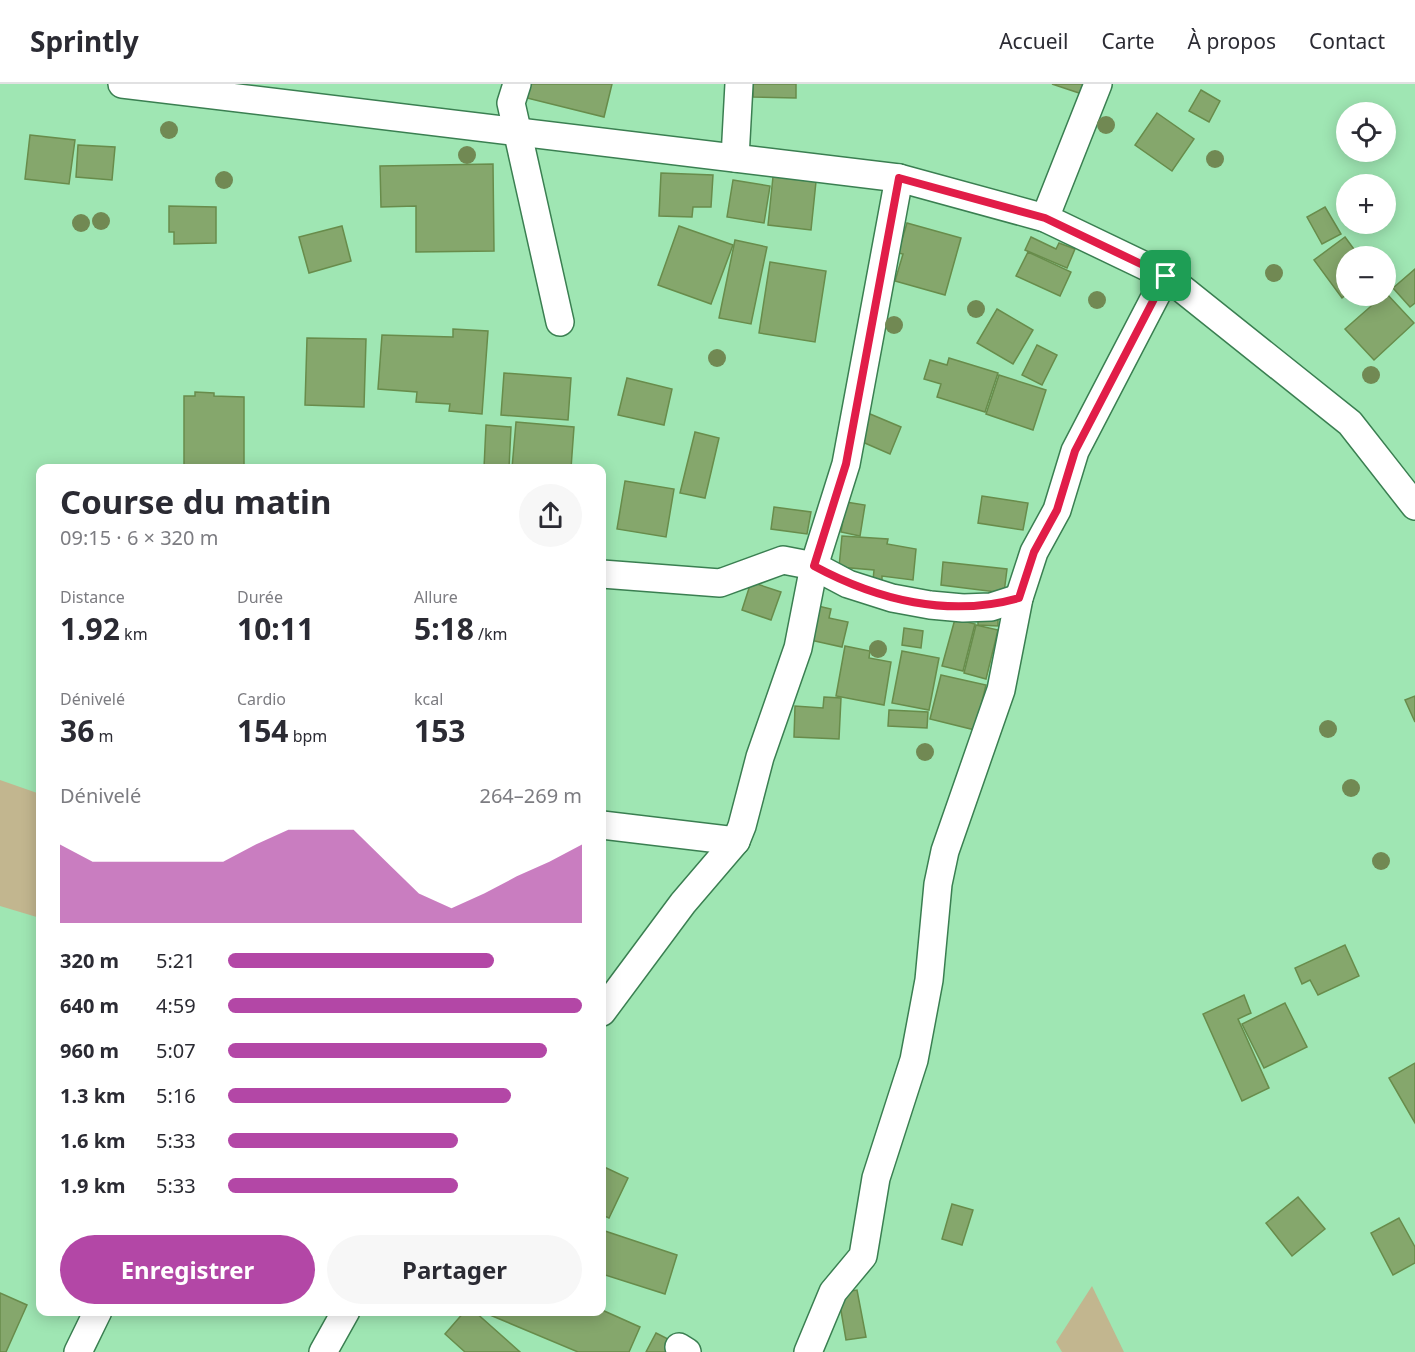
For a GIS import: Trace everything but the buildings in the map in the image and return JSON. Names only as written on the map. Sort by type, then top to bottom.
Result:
[{"type":"street","points":[[122,84],[899,178],[1045,218],[1166,276],[1350,423],[1415,506]]},
{"type":"street","points":[[517,84],[511,103],[560,322]]},
{"type":"street","points":[[735,158],[739,84]]},
{"type":"street","points":[[1045,218],[1098,84]]},
{"type":"street","points":[[606,1007],[683,903],[736,841],[760,757],[798,648],[814,566],[846,464],[899,178]]},
{"type":"street","points":[[808,1352],[833,1292],[863,1256],[876,1178],[914,1060],[929,980],[938,884],[945,851],[1001,690],[1019,598],[1034,552],[1057,510],[1075,451],[1166,276]]},
{"type":"street","points":[[606,574],[720,583],[783,560],[814,566],[848,584],[892,598],[930,605],[963,608],[990,607],[1019,598]]},
{"type":"street","points":[[606,825],[736,841]]},
{"type":"street","points":[[78,1352],[96,1316]]},
{"type":"street","points":[[323,1352],[343,1316]]},
{"type":"shaded area","points":[[0,780],[36,793],[36,917],[0,906]]},
{"type":"shaded area","points":[[1092,1286],[1124,1352],[1062,1352],[1056,1342]]},
{"type":"route","points":[[899,178],[1045,218],[1152,267],[1166,276],[1075,451],[1057,510],[1034,552],[1019,598],[990,607],[963,608],[930,605],[892,598],[848,584],[814,566],[846,464],[899,178]]}]
